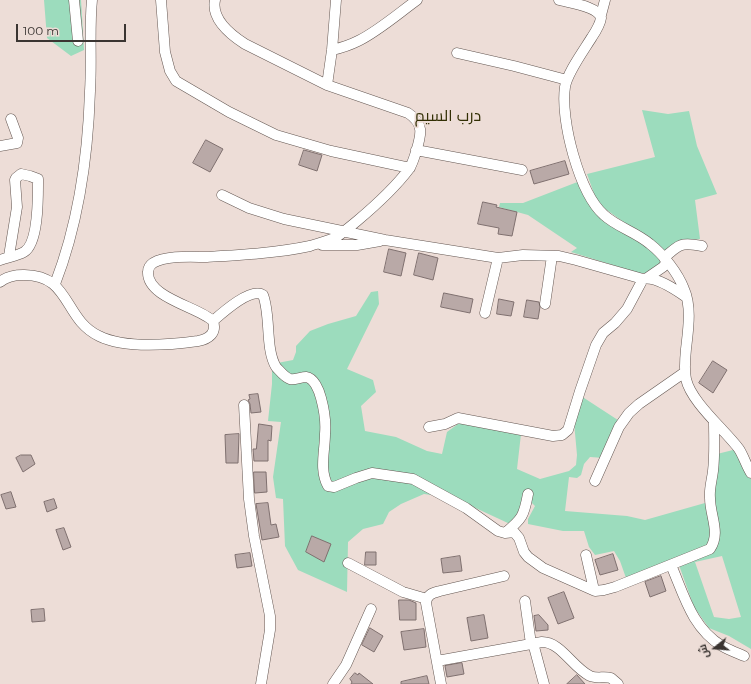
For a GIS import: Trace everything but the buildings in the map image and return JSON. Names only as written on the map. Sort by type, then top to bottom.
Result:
[{"type":"street","points":[[74,0],[78,41]]},
{"type":"street","points":[[55,284],[73,231],[83,169],[89,120],[90,31],[92,0]]},
{"type":"street","points":[[161,0],[165,52],[170,71],[176,81],[229,112],[276,135],[331,151],[410,168]]},
{"type":"street","points":[[1,277],[30,274],[40,276],[55,284],[76,316],[86,328],[99,336],[115,342],[145,345],[200,341],[210,337],[213,334],[215,329],[213,321],[204,315],[178,303],[159,291],[149,280],[148,270],[150,265],[161,260],[178,258],[293,249],[310,246],[329,240],[344,231],[387,195],[410,168],[420,135],[418,121],[413,116],[397,108],[327,85],[245,44],[234,37],[220,21],[214,5],[215,0]]},
{"type":"street","points":[[327,85],[332,50],[336,0]]},
{"type":"street","points":[[332,50],[347,46],[365,37],[417,0]]},
{"type":"street","points":[[559,0],[595,10],[601,15]]},
{"type":"street","points":[[605,0],[601,21],[567,80],[565,88],[569,135],[575,162],[586,191],[603,214],[650,244],[678,277],[686,297],[688,326],[685,372],[689,387],[714,421],[738,448],[745,458],[751,473]]},
{"type":"street","points":[[457,53],[567,80]]},
{"type":"street","points":[[0,146],[17,143],[18,138],[11,119]]},
{"type":"street","points":[[416,150],[522,170]]},
{"type":"street","points":[[21,174],[30,176],[38,179],[38,215],[31,243],[25,251],[5,258],[17,207],[15,180],[21,174]]},
{"type":"street","points":[[222,195],[249,208],[302,224],[385,240],[498,258],[523,255],[552,256],[576,260],[672,288],[686,297]]},
{"type":"street","points":[[310,246],[357,245],[385,240]]},
{"type":"street","points":[[430,427],[445,424],[458,418],[553,436],[565,434],[571,424],[580,391],[596,345],[603,333],[615,323],[627,309],[645,279],[663,267],[665,260],[680,245],[691,244],[702,246]]},
{"type":"street","points":[[545,304],[552,256]]},
{"type":"street","points":[[485,313],[498,258]]},
{"type":"street","points":[[213,321],[241,300],[255,293],[260,293],[263,295],[271,352],[275,365],[281,373],[290,379],[307,377],[315,382],[321,397],[326,435],[323,452],[324,472],[325,480],[328,486],[334,487],[356,478],[372,474],[413,479],[466,508],[498,531],[505,533],[514,532],[519,538],[528,557],[543,568],[599,591],[615,587],[710,549],[714,543],[715,528],[710,498],[714,455],[714,421]]},
{"type":"street","points":[[595,482],[619,427],[629,413],[639,404],[685,372]]},
{"type":"street","points":[[244,405],[249,499],[254,536],[269,609],[275,625],[261,684]]},
{"type":"street","points":[[505,533],[517,523],[525,512],[528,494]]},
{"type":"street","points":[[586,555],[594,590]]},
{"type":"street","points":[[348,564],[403,592],[427,599]]},
{"type":"street","points":[[671,565],[691,615],[706,634],[722,646],[744,656]]},
{"type":"street","points":[[441,684],[438,661],[426,603],[427,599],[431,594],[440,591],[504,576]]},
{"type":"street","points":[[525,601],[532,644],[544,684]]},
{"type":"street","points":[[333,684],[346,665],[371,610]]},
{"type":"street","points":[[438,661],[548,642],[553,644],[582,671],[596,678],[611,678],[618,684]]},
{"type":"green space","points":[[44,0],[81,0],[84,50],[71,56],[47,38]]},
{"type":"green space","points":[[642,110],[668,114],[689,111],[697,146],[717,194],[695,200],[700,239],[680,241],[664,251],[604,208],[596,199],[587,174],[655,157]]},
{"type":"green space","points":[[580,181],[599,213],[650,246],[663,262],[646,273],[638,273],[571,252],[577,248],[528,215],[499,207],[500,203],[523,203]]},
{"type":"green space","points":[[378,291],[379,304],[347,369],[373,380],[376,392],[361,406],[365,431],[396,437],[427,451],[442,454],[447,432],[462,421],[521,434],[517,469],[540,479],[569,471],[576,465],[577,455],[574,422],[581,396],[624,424],[604,458],[590,457],[584,464],[581,475],[577,478],[569,477],[565,511],[627,516],[645,520],[712,501],[717,454],[737,449],[747,476],[751,479],[751,649],[729,636],[709,628],[694,607],[680,568],[675,560],[626,578],[620,561],[614,551],[595,555],[589,547],[584,531],[563,531],[528,524],[528,519],[535,506],[530,501],[521,509],[510,524],[454,498],[424,494],[401,504],[389,512],[383,524],[363,529],[348,542],[347,592],[298,570],[285,546],[283,499],[276,498],[273,477],[281,422],[268,421],[272,384],[272,364],[293,360],[296,352],[296,346],[310,331],[356,316],[371,292]],"holes":[[[722,556],[741,617],[729,619],[714,617],[695,562]]]},
{"type":"district","name":"درب السيم","points":[[448,116]]}]
